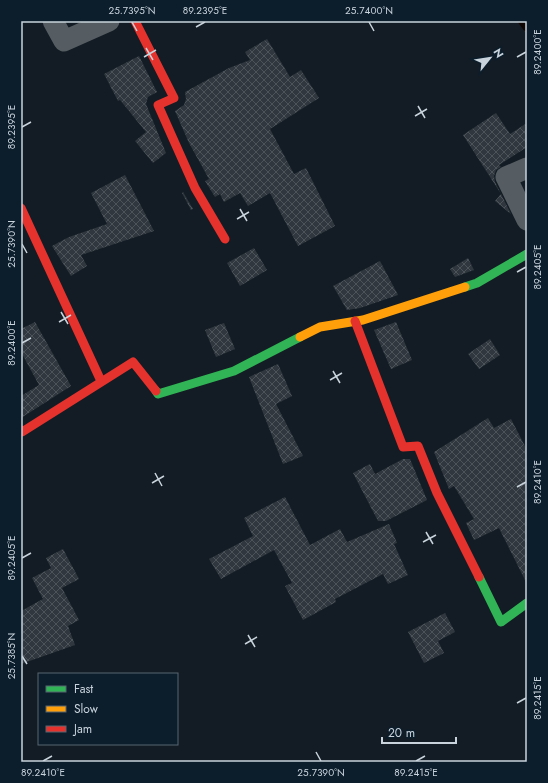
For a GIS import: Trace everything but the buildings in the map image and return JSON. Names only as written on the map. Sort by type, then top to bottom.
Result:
[{"type":"street","points":[[53,21],[64,41],[109,21]]},
{"type":"street","points":[[136,21],[174,98],[158,105],[195,188],[225,239]]},
{"type":"street","points":[[527,168],[506,177],[527,220]]},
{"type":"street","points":[[21,208],[101,381]]},
{"type":"street","points":[[21,430],[22,432],[133,362],[158,394],[234,371],[320,327],[355,321],[477,283],[527,254]]},
{"type":"street","points":[[355,321],[403,447],[418,446],[437,493],[501,622],[527,603]]},
{"type":"water","points":[[517,21],[527,21],[527,35]]},
{"type":"traffic: fast","points":[[465,287],[477,283],[527,254]]},
{"type":"traffic: fast","points":[[156,391],[158,394],[234,371],[300,337]]},
{"type":"traffic: fast","points":[[479,577],[501,622],[527,603]]},
{"type":"traffic: slow","points":[[300,337],[320,327],[363,320],[465,287]]},
{"type":"traffic: jam","points":[[135,21],[174,98],[158,105],[195,188],[225,239]]},
{"type":"traffic: jam","points":[[21,208],[101,381]]},
{"type":"traffic: jam","points":[[355,321],[403,447],[418,446],[437,493],[479,577]]},
{"type":"traffic: jam","points":[[21,430],[22,432],[133,362],[156,391]]}]
